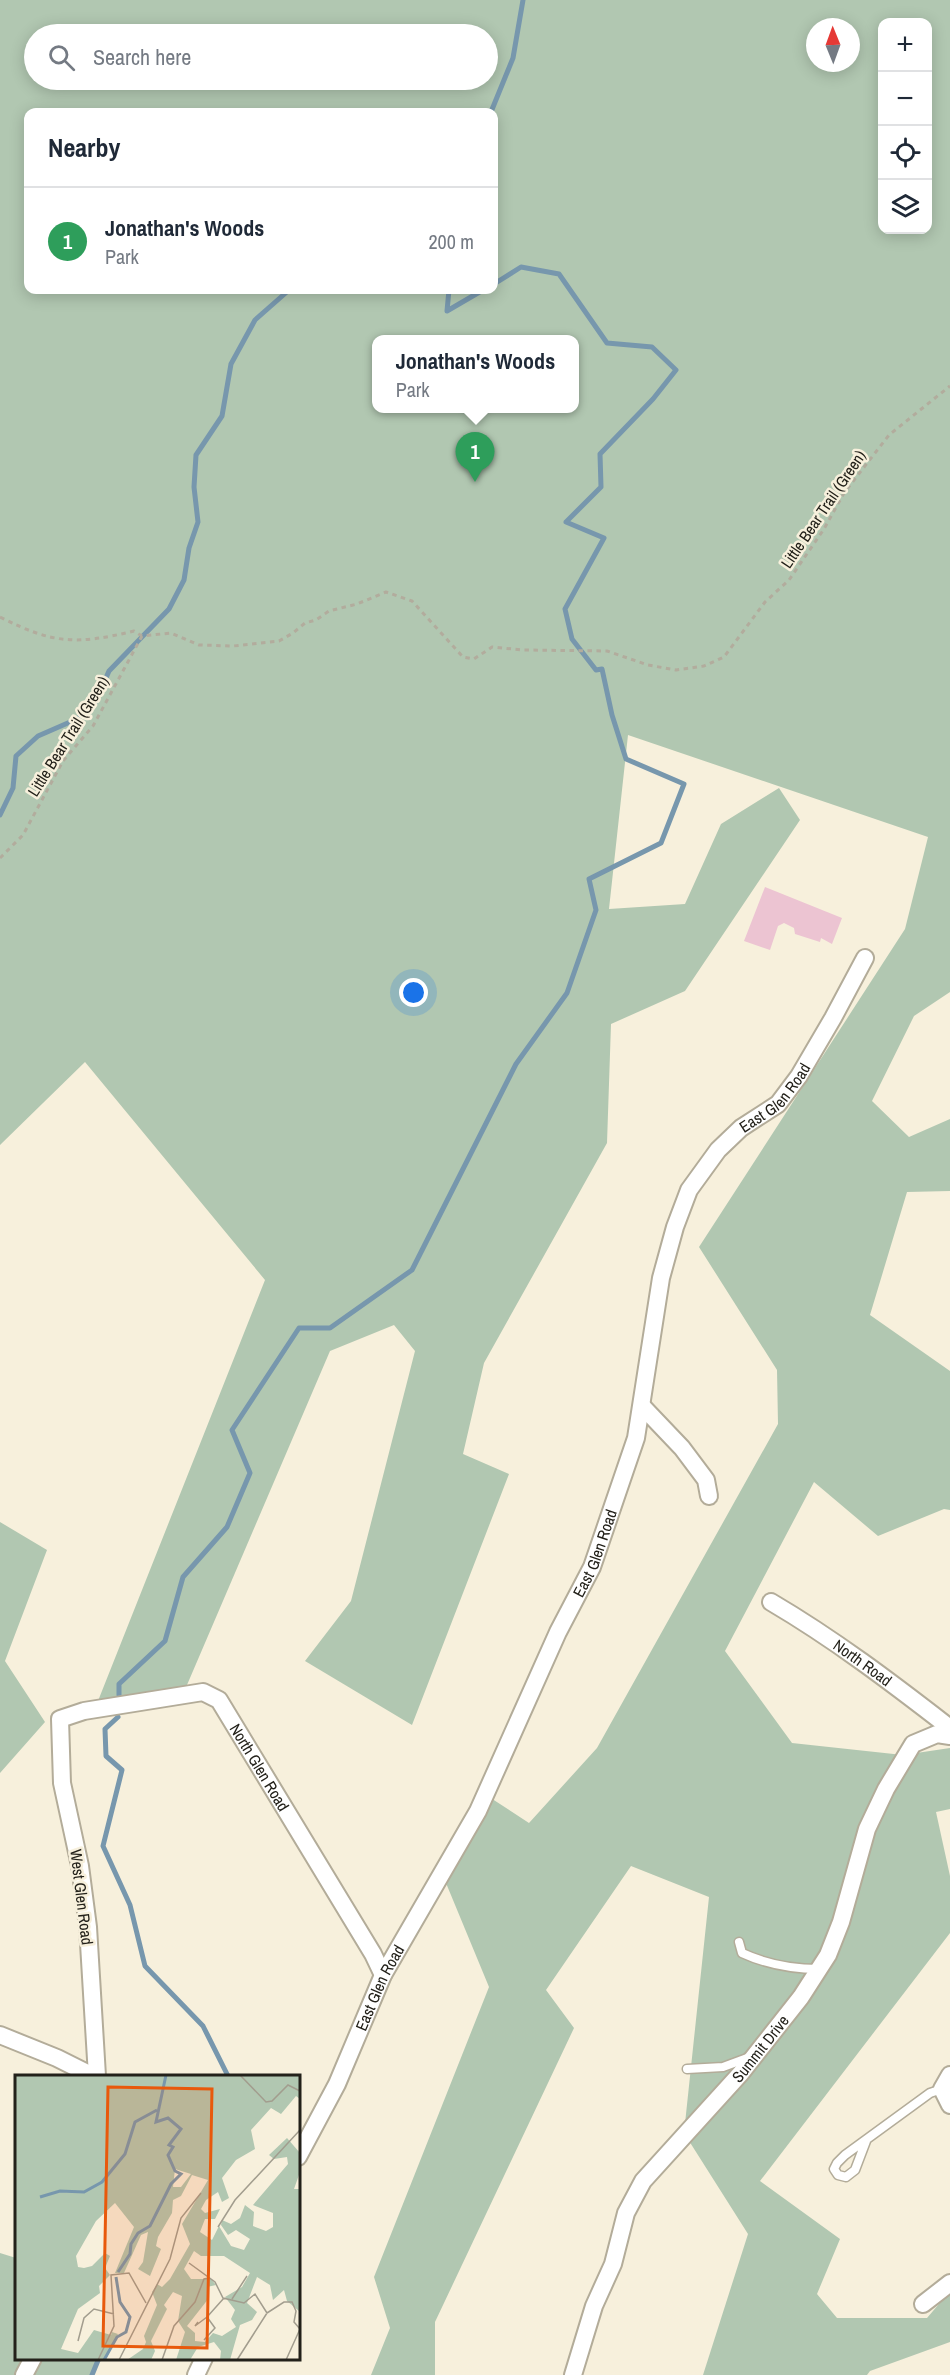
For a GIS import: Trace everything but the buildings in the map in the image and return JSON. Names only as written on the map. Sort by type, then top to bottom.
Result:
[{"type":"street","name":"East Glen Road","points":[[300,2153],[337,2084],[383,1975],[478,1811],[558,1632],[592,1568],[636,1438],[661,1278],[675,1227],[689,1190],[718,1150],[741,1128],[778,1104],[799,1076],[865,958]]},
{"type":"street","points":[[642,1406],[682,1448],[706,1480],[709,1496]]},
{"type":"street","name":"North Road","points":[[771,1602],[834,1641],[950,1728]]},
{"type":"street","name":"North Glen Road","points":[[60,1719],[84,1711],[203,1692],[219,1700],[374,1954],[383,1975]]},
{"type":"street","name":"West Glen Road","points":[[60,1719],[62,1783],[80,1866],[88,1927],[95,2075]]},
{"type":"street","name":"Summit Drive","points":[[573,2375],[594,2306],[613,2264],[626,2213],[643,2181],[708,2112],[756,2055],[801,1997],[828,1955],[841,1922],[867,1829],[886,1789],[913,1744],[937,1734],[950,1736]]},
{"type":"street","points":[[0,2035],[93,2075]]},
{"type":"street","points":[[946,2082],[950,2105]]},
{"type":"street","points":[[923,2304],[950,2283]]},
{"type":"street","points":[[24,2375],[32,2360]]},
{"type":"street","points":[[196,2375],[203,2360]]},
{"type":"lane","points":[[739,1942],[742,1953],[759,1961],[805,1969],[819,1969]]},
{"type":"lane","points":[[687,2069],[723,2067],[756,2055]]},
{"type":"lane","points":[[866,2141],[946,2082]]},
{"type":"path","name":"Little Bear Trail (Green)","points":[[0,858],[23,835],[63,761],[93,726],[142,636],[171,633],[199,645],[233,646],[279,641],[305,623],[316,621],[329,611],[357,604],[386,592],[412,601],[463,657],[474,659],[492,647],[523,650],[607,651],[648,665],[676,670],[704,666],[724,657],[765,602],[789,580],[824,529],[844,493],[889,435],[950,386]]},
{"type":"path","points":[[0,617],[30,632],[58,639],[86,641],[134,632],[142,636]]},
{"type":"green space","points":[[0,0],[950,0],[950,992],[914,1016],[872,1101],[909,1137],[950,1119],[950,1191],[907,1192],[870,1315],[950,1371],[950,1510],[944,1509],[878,1536],[814,1482],[725,1651],[792,1743],[903,1755],[950,1748],[950,1809],[936,1812],[950,1876],[950,1933],[760,2181],[840,2239],[817,2294],[837,2318],[927,2318],[950,2291],[950,2342],[870,2371],[867,2375],[703,2375],[748,2234],[684,2133],[709,1897],[631,1866],[546,1990],[574,2028],[435,2322],[435,2375],[371,2375],[390,2328],[374,2277],[489,1987],[441,1871],[483,1793],[529,1823],[597,1748],[778,1424],[777,1370],[699,1247],[905,929],[928,837],[628,735],[609,909],[685,904],[721,824],[779,788],[800,820],[685,991],[611,1024],[607,1143],[484,1363],[463,1454],[509,1474],[412,1725],[305,1661],[351,1601],[415,1351],[394,1325],[330,1351],[181,1699],[96,1706],[265,1280],[85,1062],[0,1145]]},
{"type":"green space","points":[[0,1522],[47,1550],[5,1661],[45,1722],[0,1773]]},
{"type":"green space","points":[[0,2253],[15,2258],[15,2360],[100,2360],[93,2375],[0,2375]]},
{"type":"waterway","points":[[493,108],[513,58],[523,0]]},
{"type":"waterway","points":[[119,1695],[119,1684],[165,1641],[183,1577],[227,1527],[250,1473],[232,1430],[299,1328],[330,1328],[412,1270],[516,1064],[567,993],[596,910],[589,879],[661,843],[684,784],[626,759],[612,715],[602,669],[596,670],[572,639],[565,609],[604,538],[566,522],[601,487],[600,454],[653,399],[676,370],[652,347],[607,343],[559,274],[521,267],[498,281]]},
{"type":"waterway","points":[[0,815],[13,788],[16,756],[38,736],[77,719],[95,703],[109,671],[169,609],[184,580],[189,548],[198,522],[194,487],[196,455],[222,416],[231,364],[255,320],[284,294]]},
{"type":"waterway","points":[[449,294],[447,311],[476,294]]},
{"type":"waterway","points":[[118,1717],[105,1729],[106,1756],[122,1770],[103,1846],[130,1905],[145,1966],[203,2026],[228,2075]]},
{"type":"waterway","points":[[92,2375],[98,2360]]},
{"type":"place","name":"Jonathan's Woods","points":[[475,482]]}]
